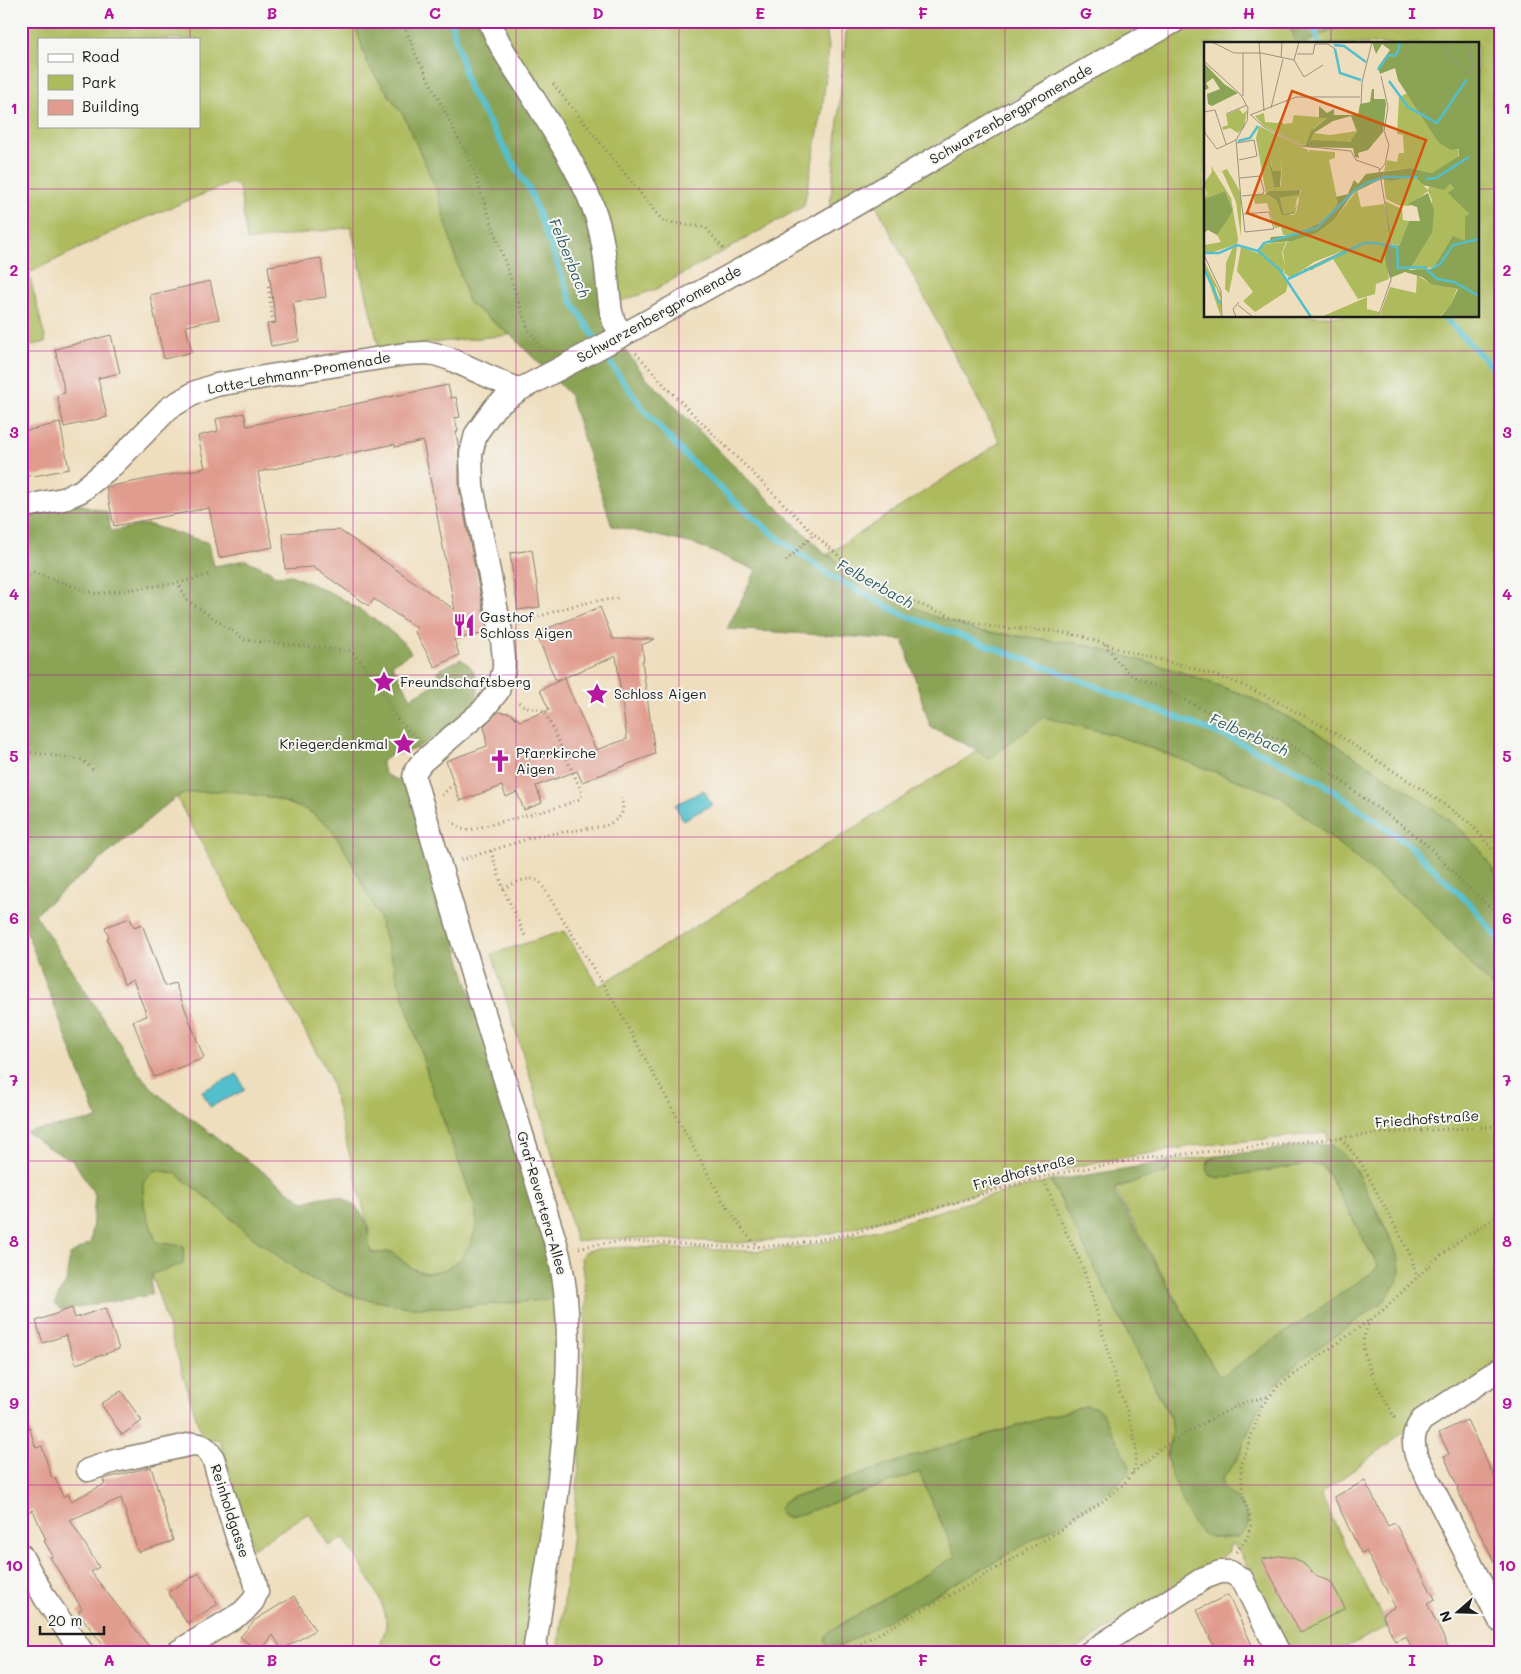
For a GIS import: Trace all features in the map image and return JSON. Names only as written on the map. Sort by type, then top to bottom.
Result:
[{"type":"street","points":[[490,21],[500,45],[575,170],[593,206],[603,242],[611,312],[617,338]]},
{"type":"street","name":"Schwarzenbergpromenade","points":[[425,760],[492,701],[502,682],[504,669],[501,632],[472,486],[471,454],[476,434],[495,407],[519,390],[819,226],[1088,69],[1175,21]]},
{"type":"street","name":"Lotte-Lehmann-Promenade","points":[[21,507],[63,499],[81,491],[108,469],[169,408],[196,392],[216,385],[325,366],[405,354],[425,353],[450,359],[519,390]]},
{"type":"street","name":"Graf-Revertera-Allee","points":[[425,760],[414,777],[559,1254],[567,1297],[566,1404],[561,1465],[534,1653]]},
{"type":"street","points":[[1500,1369],[1422,1420],[1414,1435],[1416,1455],[1500,1621]]},
{"type":"street","name":"Reinholdgasse","points":[[88,1470],[115,1461],[194,1444],[205,1447],[213,1458],[238,1540],[255,1582],[257,1592],[250,1606],[243,1612],[176,1653]]},
{"type":"street","points":[[21,1555],[45,1598],[83,1653]]},
{"type":"street","points":[[1089,1653],[1204,1578],[1220,1572],[1230,1572],[1242,1579],[1279,1653]]},
{"type":"path","points":[[402,21],[416,55],[472,163],[528,329],[557,369]]},
{"type":"path","points":[[550,80],[663,221],[706,228],[725,251]]},
{"type":"path","points":[[270,285],[268,285],[273,323]]},
{"type":"path","points":[[617,338],[840,558],[895,593],[933,611],[956,618],[992,627],[1064,632],[1078,635],[1224,678],[1254,691],[1303,715],[1349,741],[1455,811],[1472,825],[1500,859]]},
{"type":"path","points":[[786,561],[814,534]]},
{"type":"path","points":[[21,581],[33,572],[96,594],[178,583],[208,575]]},
{"type":"path","points":[[178,583],[187,600],[245,640],[351,651],[374,676],[396,718],[425,760]]},
{"type":"path","points":[[501,632],[569,607],[604,599],[618,599]]},
{"type":"path","points":[[1105,644],[1117,661],[1134,676],[1218,717],[1286,742],[1313,760],[1405,827],[1430,848],[1459,879],[1500,916]]},
{"type":"path","points":[[422,806],[435,805],[441,809],[454,825],[464,830],[559,807],[580,798],[582,794],[580,788],[545,712],[519,703],[504,669]]},
{"type":"path","points":[[21,751],[83,760],[94,772]]},
{"type":"path","points":[[440,866],[550,833],[605,826],[622,813],[624,808],[620,798]]},
{"type":"path","points":[[490,850],[503,888],[525,936]]},
{"type":"path","points":[[503,888],[530,878],[535,878],[540,882],[617,1007],[721,1198],[746,1234],[759,1247]]},
{"type":"path","name":"Friedhofstraße","points":[[559,1254],[590,1245],[614,1242],[723,1247],[759,1247],[797,1243],[837,1237],[1044,1177],[1138,1159],[1416,1130],[1500,1126]]},
{"type":"path","points":[[1341,1137],[1361,1163],[1411,1256],[1417,1278]]},
{"type":"path","points":[[1044,1177],[1056,1211],[1085,1274],[1116,1381],[1132,1425],[1135,1458],[1132,1473]]},
{"type":"path","points":[[1230,1572],[1237,1550],[1247,1538],[1251,1525],[1243,1496],[1241,1466],[1262,1406],[1277,1387],[1370,1320],[1396,1299],[1434,1261],[1463,1238],[1500,1215]]},
{"type":"path","points":[[1370,1320],[1364,1335],[1363,1346],[1367,1359],[1394,1417],[1406,1427],[1414,1445]]},
{"type":"path","points":[[843,1653],[979,1578],[1077,1519],[1119,1489],[1132,1473],[1162,1446],[1243,1403],[1270,1396]]},
{"type":"green space","points":[[21,21],[354,21],[368,65],[405,118],[438,191],[468,302],[510,335],[379,348],[351,227],[247,241],[240,190],[237,185],[231,183],[123,227],[29,273],[46,342],[21,348]]},
{"type":"green space","points":[[354,21],[478,21],[486,39],[588,209],[613,334],[644,375],[730,462],[826,554],[873,586],[930,615],[978,631],[1082,644],[1178,671],[1247,696],[1318,733],[1418,798],[1463,831],[1481,851],[1500,880],[1500,995],[1420,910],[1280,796],[1115,735],[1044,717],[989,759],[978,751],[930,726],[903,640],[727,629],[756,570],[694,544],[612,526],[569,394],[511,335],[468,302],[437,191],[405,118],[368,65]]},
{"type":"green space","points":[[478,21],[825,21],[829,47],[822,111],[804,206],[654,290],[603,307]]},
{"type":"green space","points":[[847,21],[1153,21],[1077,62],[830,207]]},
{"type":"green space","points":[[1192,21],[1291,21],[1294,42],[1204,42],[1204,318],[1478,318],[1478,42],[1305,42],[1351,21],[1500,21],[1500,880],[1418,798],[1318,733],[1247,696],[1178,671],[1082,644],[978,631],[930,615],[873,586],[828,554],[1000,442],[874,201]]},
{"type":"green space","points":[[1291,21],[1351,21],[1305,42],[1294,42]]},
{"type":"green space","points":[[79,504],[107,512],[111,531],[147,524],[209,543],[214,566],[246,560],[270,571],[275,576],[291,575],[336,595],[382,624],[406,645],[411,653],[392,664],[411,698],[442,680],[437,671],[460,659],[472,669],[478,692],[473,705],[463,715],[427,742],[410,751],[386,758],[382,761],[383,770],[386,775],[409,789],[546,1244],[558,1299],[458,1307],[408,1307],[356,1297],[310,1279],[251,1236],[210,1200],[175,1173],[155,1170],[143,1183],[144,1206],[156,1242],[184,1246],[183,1264],[152,1274],[151,1295],[61,1310],[54,1304],[66,1282],[70,1255],[91,1242],[95,1195],[73,1160],[50,1149],[26,1132],[97,1119],[21,917],[21,515]],"holes":[[[233,791],[273,798],[307,810],[329,826],[348,855],[378,915],[434,1095],[475,1206],[477,1224],[471,1243],[461,1259],[444,1270],[426,1273],[411,1268],[392,1252],[372,1253],[364,1218],[350,1202],[331,1196],[304,1202],[159,1095],[140,1075],[35,914],[176,797],[191,792]]]},
{"type":"green space","points":[[1043,717],[1115,735],[1280,796],[1420,910],[1500,995],[1500,1363],[1320,1494],[1387,1627],[1334,1653],[1290,1653],[1238,1549],[1231,1543],[1228,1552],[1222,1558],[1070,1653],[558,1653],[578,1480],[586,1299],[581,1258],[584,1252],[595,1249],[625,1247],[754,1251],[806,1246],[877,1230],[982,1198],[1051,1181],[1170,1417],[1172,1431],[1167,1457],[1170,1471],[1211,1538],[1224,1539],[1237,1537],[1228,1494],[1222,1485],[1222,1479],[1235,1463],[1258,1408],[1265,1397],[1286,1373],[1400,1272],[1394,1246],[1356,1171],[1342,1153],[1330,1145],[1326,1133],[1194,1146],[1097,1162],[1053,1172],[827,1234],[738,1243],[643,1238],[576,1242],[542,1116],[492,954],[564,931],[599,986],[978,751],[989,759]],"holes":[[[1085,1406],[1095,1407],[1102,1496],[1052,1529],[839,1647],[827,1647],[825,1642],[830,1631],[956,1556],[919,1472],[788,1518],[790,1499],[911,1457]]]},
{"type":"green space","points":[[233,791],[273,798],[307,810],[329,826],[348,855],[378,915],[434,1095],[475,1206],[477,1224],[471,1243],[461,1259],[444,1270],[426,1273],[411,1268],[392,1252],[372,1253],[367,1244],[369,1230],[329,1075],[176,797],[191,792]]},
{"type":"green space","points":[[1320,1144],[1330,1145],[1342,1153],[1356,1171],[1394,1246],[1400,1272],[1397,1282],[1384,1301],[1304,1358],[1275,1384],[1258,1408],[1235,1463],[1222,1479],[1225,1488],[1243,1507],[1248,1525],[1245,1531],[1237,1537],[1211,1538],[1201,1533],[1191,1521],[1170,1471],[1167,1457],[1172,1431],[1170,1417],[1051,1181],[1166,1162],[1169,1167],[1168,1172],[1117,1187],[1115,1193],[1220,1376],[1374,1271],[1378,1266],[1328,1173],[1321,1165],[1309,1164],[1219,1178],[1211,1176],[1206,1170],[1208,1161],[1217,1156]]},
{"type":"green space","points":[[1217,1156],[1208,1161],[1321,1164],[1328,1173],[1378,1266],[1374,1271],[1225,1375],[1220,1376],[1216,1372],[1115,1189],[1169,1167],[1166,1162]]},
{"type":"green space","points":[[155,1170],[175,1173],[210,1200],[251,1236],[310,1279],[356,1297],[408,1307],[458,1307],[558,1299],[559,1392],[528,1653],[375,1653],[385,1632],[385,1615],[382,1604],[363,1568],[344,1538],[329,1546],[309,1513],[253,1548],[219,1439],[203,1440],[152,1274],[165,1269],[144,1206],[143,1183]]},
{"type":"green space","points":[[1085,1406],[1095,1407],[1101,1411],[1130,1466],[1130,1472],[1103,1496],[1073,1517],[839,1647],[827,1647],[826,1639],[830,1631],[956,1556],[919,1472],[788,1518],[781,1515],[779,1509],[783,1503],[911,1457]]},
{"type":"water","points":[[704,790],[712,805],[683,820],[675,805]]},
{"type":"water","points":[[237,1074],[245,1090],[210,1107],[202,1091]]},
{"type":"building","points":[[321,258],[326,297],[293,302],[299,341],[271,346],[267,324],[276,323],[268,266]]},
{"type":"building","points":[[210,281],[219,319],[186,326],[192,352],[164,359],[150,295]]},
{"type":"building","points":[[111,335],[120,373],[98,378],[107,417],[64,427],[57,395],[65,393],[55,349]]},
{"type":"building","points":[[448,385],[451,398],[456,397],[460,417],[455,418],[458,432],[456,432],[459,450],[459,488],[488,633],[454,639],[459,655],[435,667],[415,632],[418,629],[374,599],[369,606],[313,567],[285,569],[283,533],[339,530],[455,610],[423,441],[395,447],[395,444],[258,472],[273,547],[219,558],[209,508],[114,526],[106,487],[205,468],[198,436],[218,431],[216,419],[244,413],[247,426]]},
{"type":"building","points":[[60,423],[69,469],[21,477],[21,441],[26,440],[25,431]]},
{"type":"building","points":[[532,550],[540,607],[518,610],[510,553]]},
{"type":"building","points":[[600,607],[613,639],[655,639],[642,645],[644,661],[642,661],[655,754],[582,782],[577,771],[536,786],[542,803],[524,810],[517,792],[506,797],[502,786],[460,801],[446,761],[487,746],[484,726],[498,712],[510,713],[520,721],[549,710],[540,690],[564,678],[596,750],[627,739],[616,656],[556,681],[536,633]]},
{"type":"building","points":[[130,918],[134,927],[142,924],[165,986],[175,983],[204,1058],[154,1077],[133,1021],[147,1016],[133,980],[124,984],[107,938],[109,937],[105,927]]},
{"type":"building","points":[[72,1308],[75,1318],[105,1308],[119,1349],[76,1364],[66,1335],[43,1343],[36,1321]]},
{"type":"building","points":[[121,1391],[142,1421],[122,1435],[101,1404]]},
{"type":"building","points":[[24,1412],[36,1448],[42,1446],[52,1479],[55,1478],[63,1497],[68,1494],[71,1501],[105,1484],[103,1479],[151,1467],[173,1541],[138,1552],[121,1498],[70,1520],[99,1567],[91,1572],[154,1653],[109,1653],[78,1612],[82,1609],[50,1557],[53,1556],[44,1541],[46,1540],[33,1510],[28,1512],[21,1494],[21,1413]]},
{"type":"building","points":[[1467,1420],[1500,1489],[1500,1573],[1457,1489],[1444,1456],[1449,1454],[1439,1433]]},
{"type":"building","points":[[1365,1481],[1388,1526],[1395,1523],[1435,1599],[1427,1603],[1451,1653],[1414,1653],[1406,1636],[1395,1641],[1382,1614],[1395,1607],[1366,1551],[1361,1553],[1334,1497]]},
{"type":"building","points":[[1279,1556],[1294,1558],[1304,1564],[1316,1576],[1331,1582],[1345,1608],[1300,1633],[1262,1559]]},
{"type":"building","points":[[199,1573],[218,1604],[187,1623],[168,1592]]},
{"type":"building","points":[[1228,1595],[1256,1653],[1217,1653],[1197,1610]]},
{"type":"building","points":[[294,1596],[315,1630],[282,1650],[273,1635],[260,1652],[240,1637],[255,1620]]},
{"type":"waterway","name":"Felberbach","points":[[451,21],[469,89],[530,191],[571,300],[617,373],[645,411],[685,455],[731,498],[779,539],[836,579],[904,615],[1230,738],[1321,782],[1407,843],[1473,907],[1500,941]]},
{"type":"waterway","points":[[1314,21],[1318,42]]},
{"type":"waterway","points":[[1445,318],[1500,375]]},
{"type":"place","name":"Gasthof Schloss Aigen","points":[[464,625]]},
{"type":"place","name":"Freundschaftsberg","points":[[384,682]]},
{"type":"place","name":"Schloss Aigen","points":[[597,694]]},
{"type":"place","name":"Kriegerdenkmal","points":[[404,744]]},
{"type":"place","name":"Pfarrkirche Aigen","points":[[500,761]]}]
